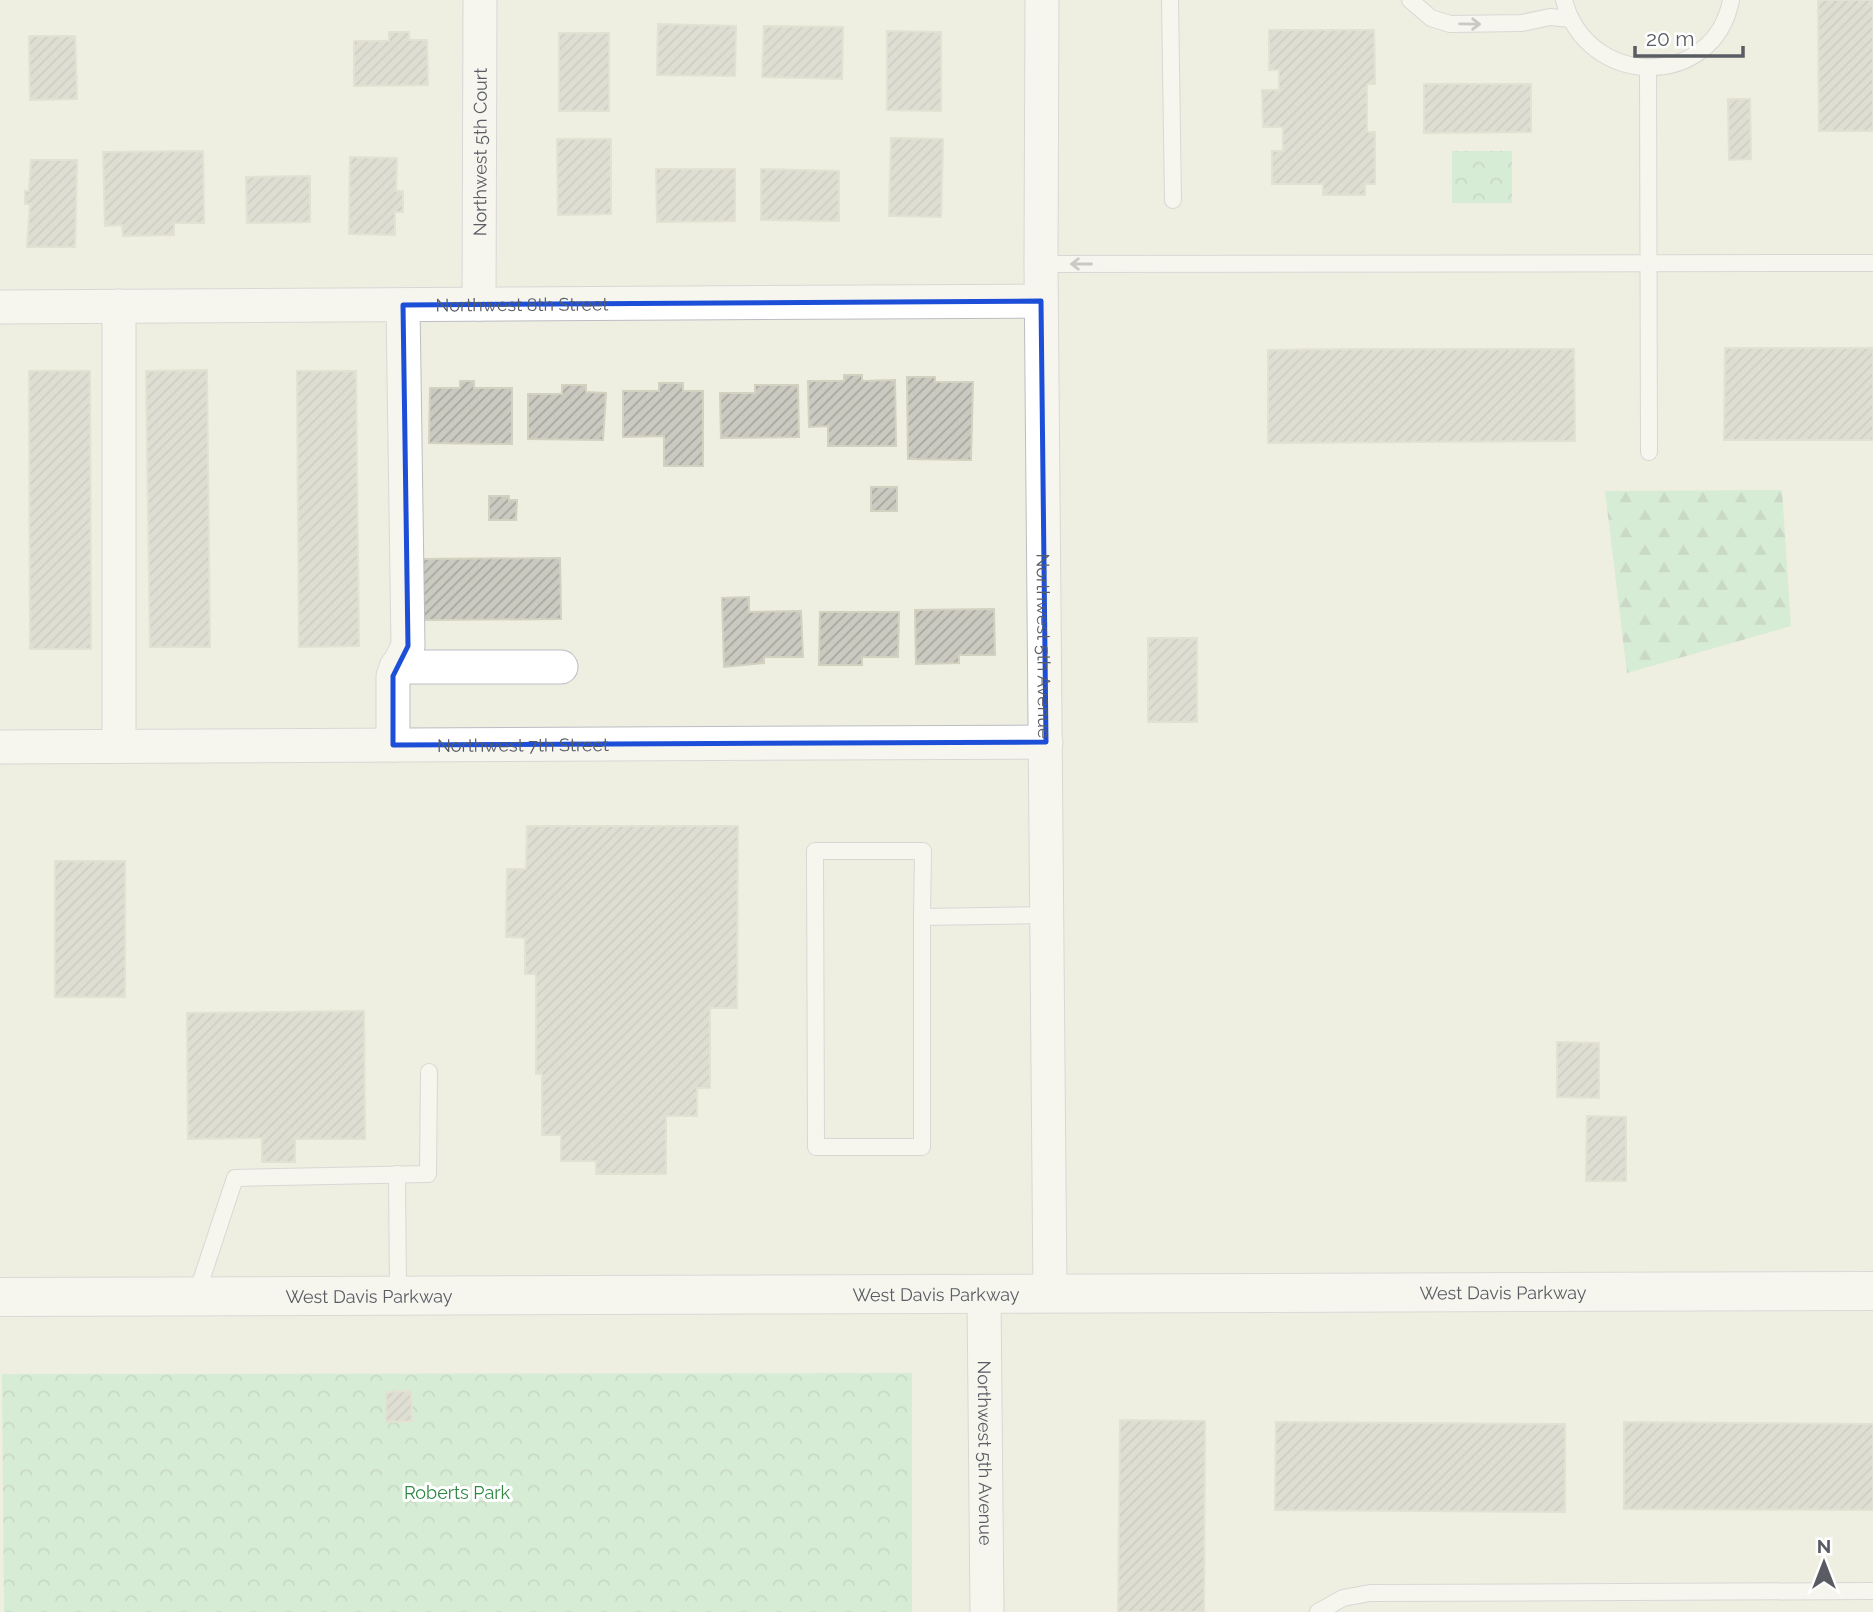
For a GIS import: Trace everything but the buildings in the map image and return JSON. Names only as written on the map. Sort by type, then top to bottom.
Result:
[{"type":"street","name":"Northwest 5th Court","points":[[479,304],[480,0]]},
{"type":"street","name":"Northwest 5th Avenue","points":[[1042,0],[1041,300],[1050,1293]]},
{"type":"street","name":"Northwest 8th Street","points":[[0,307],[1041,300]]},
{"type":"street","points":[[393,745],[393,676],[408,646],[403,305]]},
{"type":"street","points":[[119,306],[119,746]]},
{"type":"street","points":[[397,667],[561,667]]},
{"type":"street","name":"Northwest 7th Street","points":[[0,747],[1046,742]]},
{"type":"street","name":"West Davis Parkway","points":[[0,1297],[1873,1290]]},
{"type":"street","name":"Northwest 5th Avenue","points":[[984,1294],[987,1612]]},
{"type":"lane","points":[[1170,0],[1173,200]]},
{"type":"lane","points":[[1410,0],[1431,18],[1450,24],[1522,23],[1550,17],[1571,19]]},
{"type":"lane","points":[[1564,0],[1571,19],[1584,39],[1602,55],[1624,65],[1648,68],[1674,64],[1698,53],[1716,35],[1729,12],[1731,0]]},
{"type":"lane","points":[[1648,68],[1649,452]]},
{"type":"lane","points":[[1041,264],[1873,263]]},
{"type":"lane","points":[[815,851],[923,851],[922,917],[922,1147],[816,1147],[815,851]]},
{"type":"lane","points":[[922,917],[1048,915]]},
{"type":"lane","points":[[196,1296],[235,1178],[428,1174],[429,1072]]},
{"type":"lane","points":[[397,1174],[398,1295]]},
{"type":"lane","points":[[1318,1612],[1343,1598],[1370,1593],[1873,1591]]},
{"type":"highlighted area","points":[[1041,301],[1046,742],[393,745],[393,676],[408,646],[403,305]]},
{"type":"green space","points":[[1452,151],[1512,151],[1512,203],[1452,203]]},
{"type":"green space","points":[[1782,490],[1791,626],[1627,673],[1605,491]]},
{"type":"green space","name":"Roberts Park","points":[[912,1373],[912,1612],[4,1612],[2,1374]]}]
